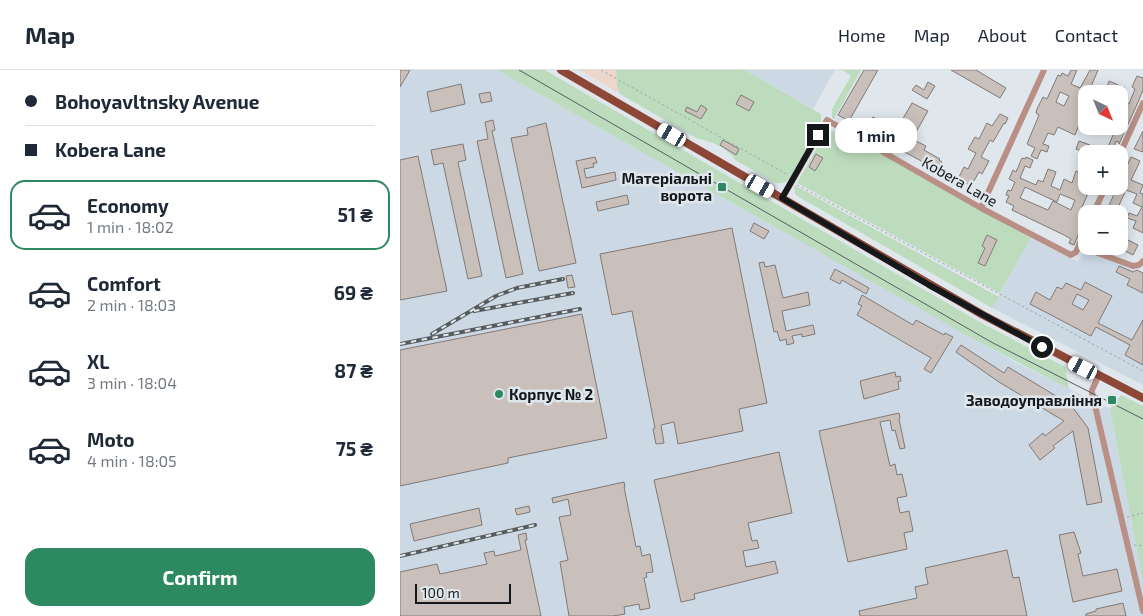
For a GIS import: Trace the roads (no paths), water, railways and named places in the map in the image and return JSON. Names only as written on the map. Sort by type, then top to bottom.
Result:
[{"type":"main road","points":[[560,70],[983,315],[1143,398]]},
{"type":"street","points":[[981,208],[1044,70]]},
{"type":"street","points":[[1124,145],[1143,103]]},
{"type":"street","name":"Kobera Lane","points":[[782,198],[827,120],[981,208],[1071,255],[1078,248]]},
{"type":"street","points":[[1103,255],[1133,266],[1139,265],[1143,261]]},
{"type":"street","points":[[1098,375],[1092,394],[1143,611]]},
{"type":"tram line","points":[[519,70],[993,343],[1143,419]]},
{"type":"railway","points":[[432,334],[496,296],[517,288],[563,279]]},
{"type":"railway","points":[[474,311],[573,293]]},
{"type":"railway","points":[[400,344],[580,309]]},
{"type":"railway","points":[[400,556],[535,525]]},
{"type":"place","name":"Матеріальні ворота","points":[[722,187]]},
{"type":"place","name":"Корпус № 2","points":[[499,394]]},
{"type":"place","name":"Заводоуправління","points":[[1112,400]]}]
